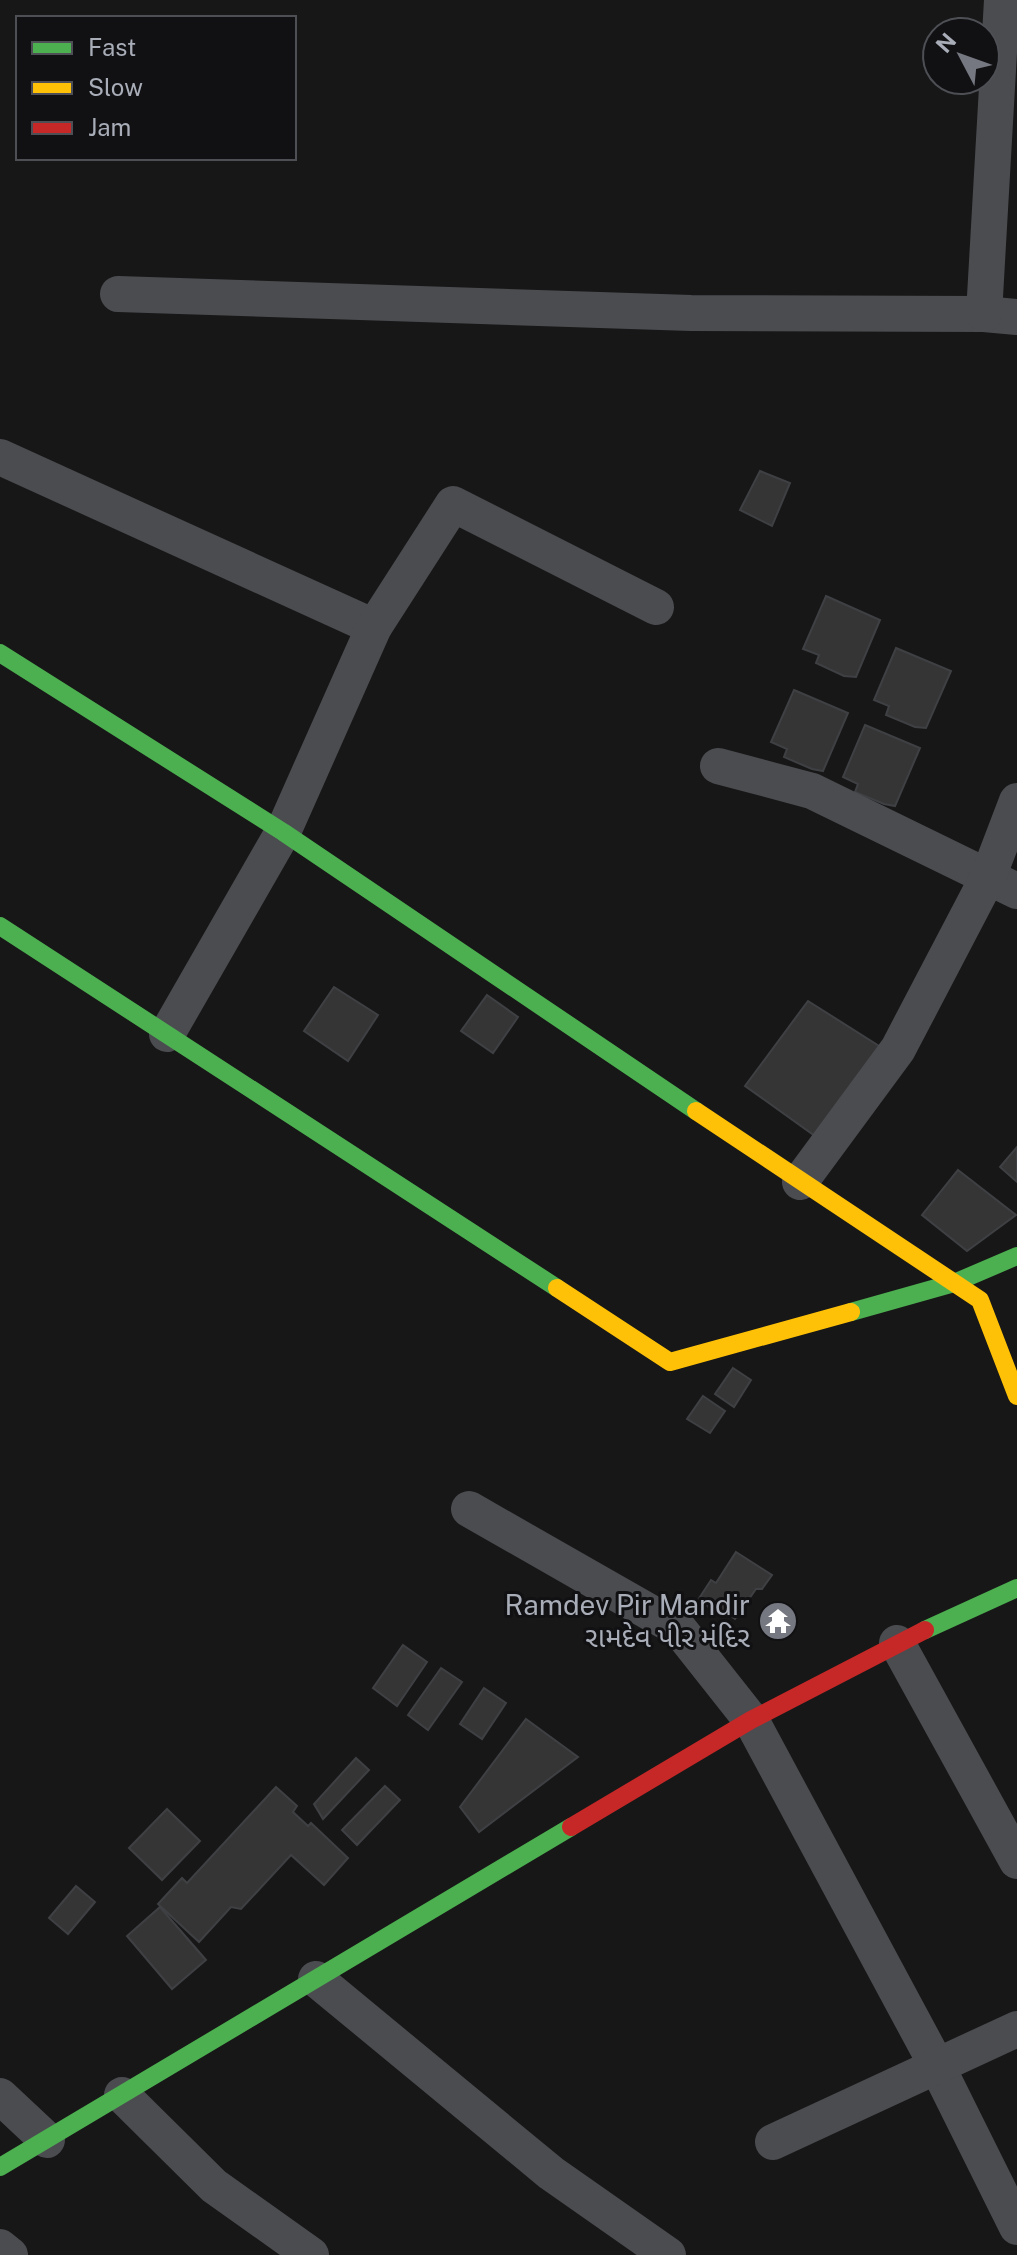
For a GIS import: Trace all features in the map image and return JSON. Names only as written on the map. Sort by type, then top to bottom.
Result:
[{"type":"street","points":[[118,294],[691,313],[1001,315],[1002,0]]},
{"type":"street","points":[[0,457],[374,627]]},
{"type":"street","points":[[167,1034],[283,832],[374,627],[453,504],[656,607]]},
{"type":"street","points":[[0,653],[283,832],[980,1300],[1017,1396]]},
{"type":"street","points":[[718,766],[812,791],[1003,884]]},
{"type":"street","points":[[800,1182],[898,1049],[1003,884],[1017,801]]},
{"type":"street","points":[[0,926],[670,1362],[954,1283],[1017,1256]]},
{"type":"street","points":[[469,1509],[679,1629],[751,1720],[937,2066],[1017,2227]]},
{"type":"street","points":[[0,2167],[751,1720],[897,1643],[1017,1588]]},
{"type":"street","points":[[897,1643],[1017,1861]]},
{"type":"street","points":[[316,1979],[551,2173],[668,2255]]},
{"type":"street","points":[[773,2142],[1017,2029]]},
{"type":"street","points":[[122,2095],[214,2186],[311,2255]]},
{"type":"street","points":[[0,2096],[47,2140]]},
{"type":"street","points":[[0,2247],[10,2255]]},
{"type":"building","points":[[760,471],[790,483],[772,526],[740,510]]},
{"type":"building","points":[[826,596],[880,620],[856,677],[844,676],[816,663],[819,655],[803,649]]},
{"type":"building","points":[[896,648],[951,671],[926,728],[915,727],[886,715],[889,706],[874,700]]},
{"type":"building","points":[[794,690],[848,713],[823,771],[784,757],[787,749],[771,742]]},
{"type":"building","points":[[865,725],[920,748],[895,806],[855,792],[858,784],[843,777]]},
{"type":"building","points":[[334,987],[378,1015],[348,1061],[304,1031]]},
{"type":"building","points":[[487,995],[518,1017],[493,1053],[461,1031]]},
{"type":"building","points":[[808,1001],[887,1051],[822,1141],[745,1086]]},
{"type":"building","points":[[1017,1147],[1017,1182],[1000,1167]]},
{"type":"building","points":[[958,1170],[1016,1215],[967,1251],[922,1215]]},
{"type":"building","points":[[733,1368],[751,1380],[734,1407],[715,1394]]},
{"type":"building","points":[[703,1396],[725,1411],[710,1433],[687,1419]]},
{"type":"building","points":[[736,1552],[772,1575],[762,1589],[756,1589],[735,1619],[698,1600],[711,1580],[716,1583]]},
{"type":"building","points":[[403,1645],[427,1662],[397,1706],[373,1688]]},
{"type":"building","points":[[441,1668],[462,1682],[428,1730],[408,1715]]},
{"type":"building","points":[[484,1688],[506,1703],[482,1739],[460,1724]]},
{"type":"building","points":[[526,1719],[578,1757],[479,1832],[460,1807]]},
{"type":"building","points":[[356,1758],[369,1770],[323,1819],[314,1804]]},
{"type":"building","points":[[385,1786],[400,1800],[357,1845],[342,1830]]},
{"type":"building","points":[[276,1787],[297,1806],[293,1812],[308,1826],[311,1823],[348,1858],[324,1885],[291,1855],[241,1909],[231,1907],[199,1942],[158,1904],[182,1878],[187,1883]]},
{"type":"building","points":[[167,1809],[200,1841],[162,1880],[129,1848]]},
{"type":"building","points":[[76,1886],[95,1902],[68,1934],[49,1918]]},
{"type":"building","points":[[160,1907],[206,1960],[172,1989],[127,1936]]},
{"type":"traffic: fast","points":[[0,653],[283,832],[696,1111]]},
{"type":"traffic: fast","points":[[0,926],[557,1288]]},
{"type":"traffic: fast","points":[[851,1312],[954,1283],[1017,1256]]},
{"type":"traffic: fast","points":[[925,1630],[1017,1588]]},
{"type":"traffic: fast","points":[[0,2167],[571,1827]]},
{"type":"traffic: slow","points":[[696,1111],[980,1300],[1017,1396]]},
{"type":"traffic: slow","points":[[557,1288],[670,1362],[851,1312]]},
{"type":"traffic: jam","points":[[571,1827],[751,1720],[925,1630]]},
{"type":"place","name":"Ramdev Pir Mandir રામદેવ પીર મંદિર","points":[[778,1621]]}]
